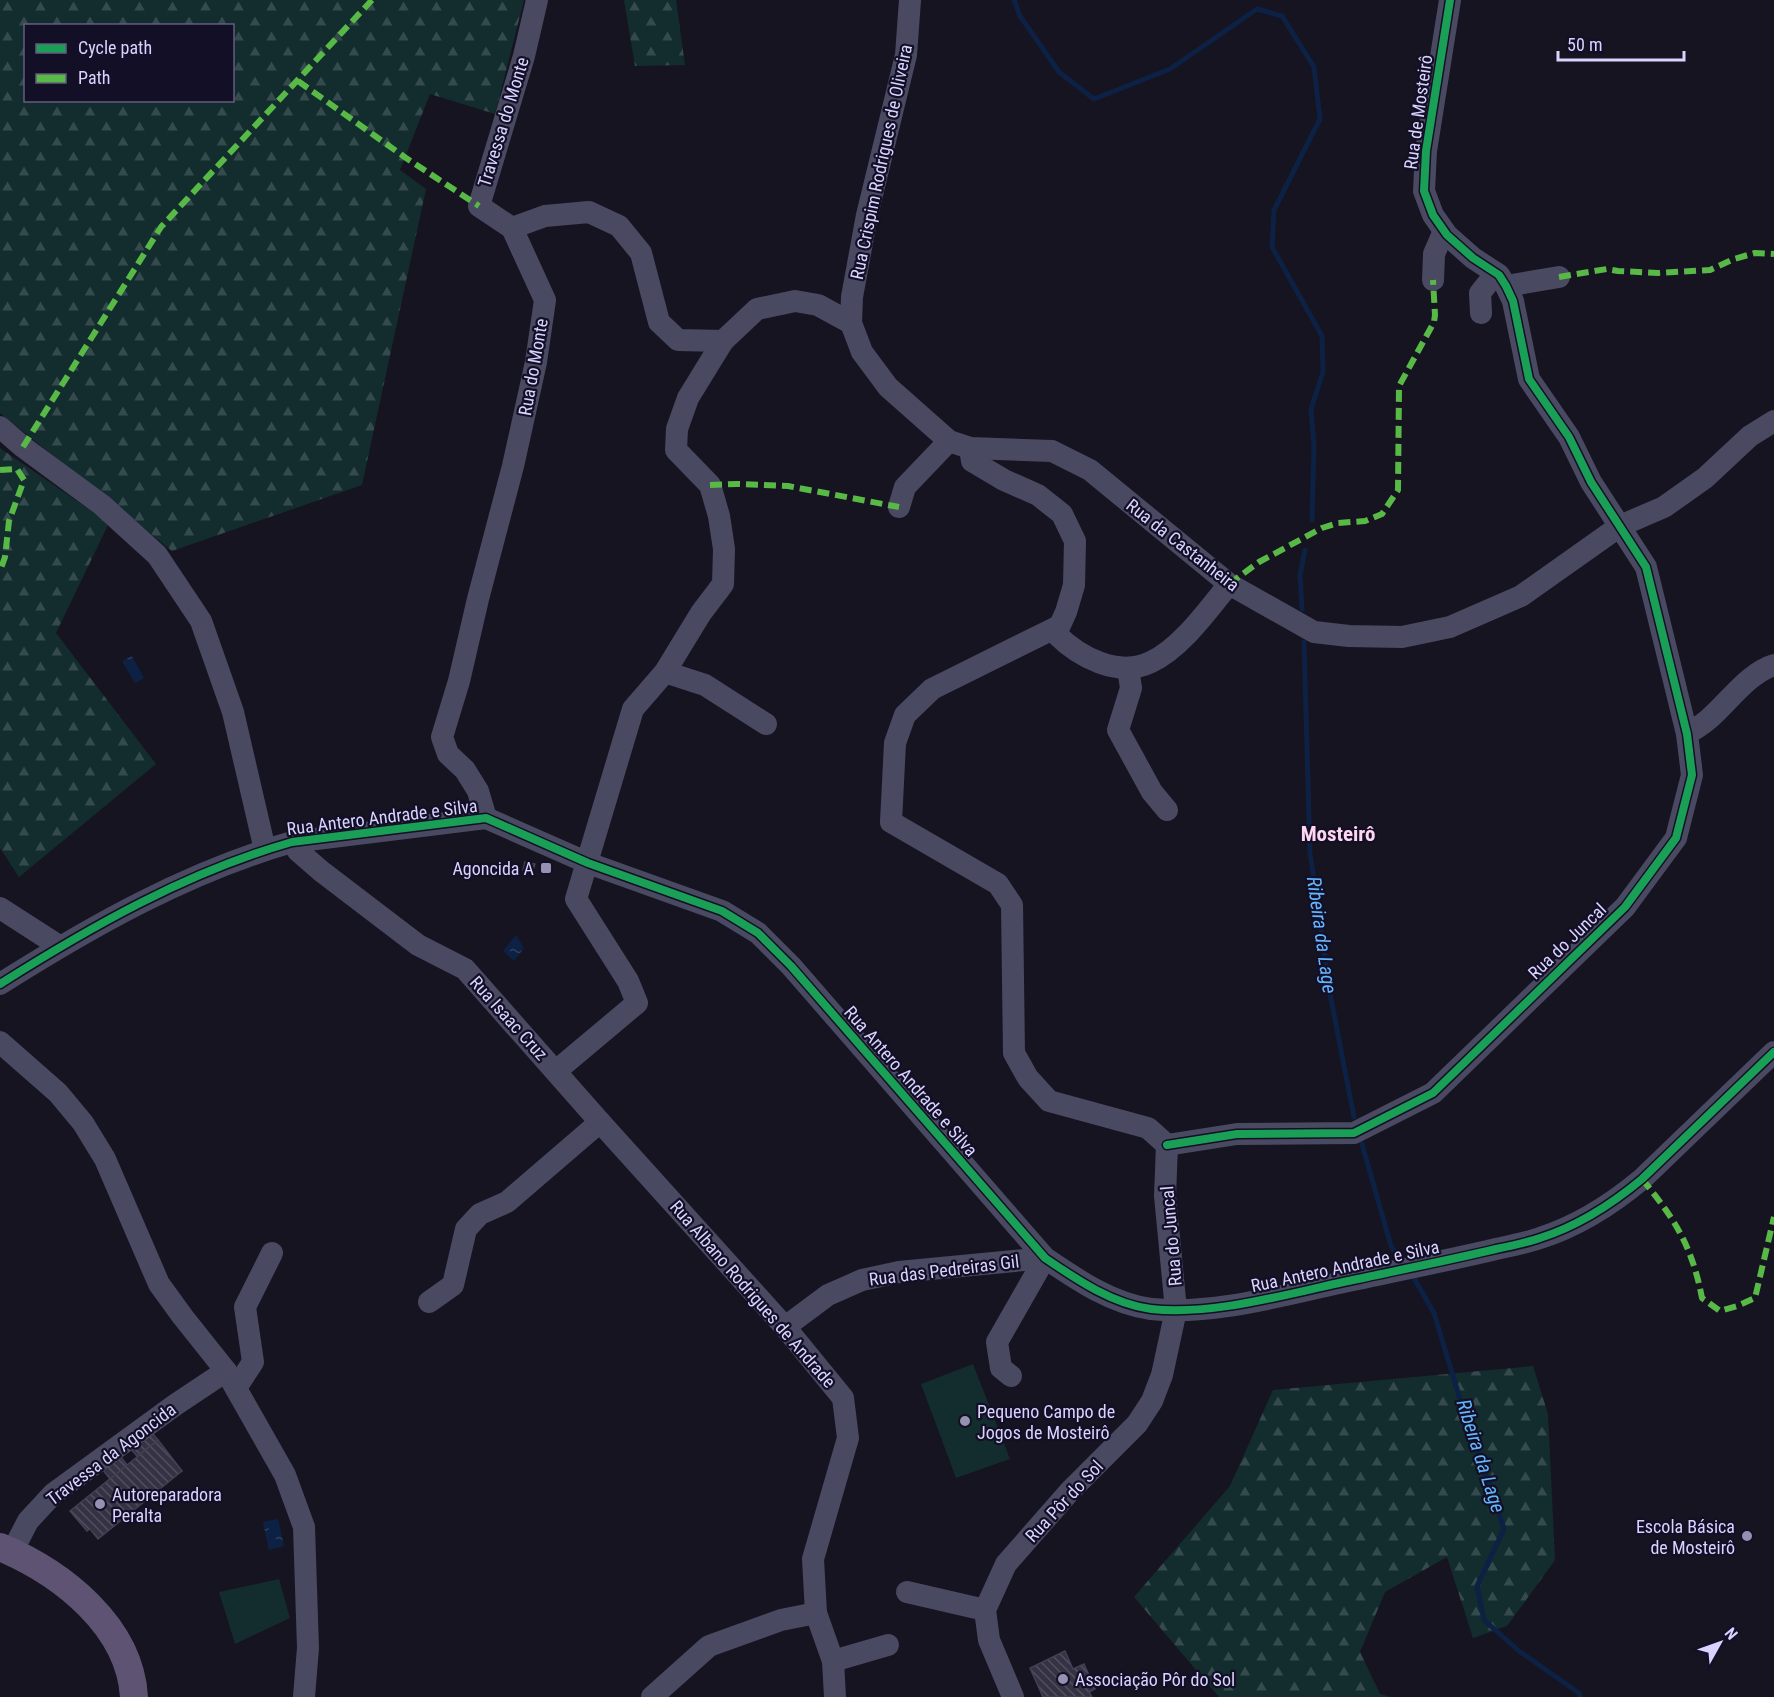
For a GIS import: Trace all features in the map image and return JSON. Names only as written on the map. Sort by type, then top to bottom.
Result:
[{"type":"main road","points":[[6,1550],[46,1570],[104,1622],[123,1650],[133,1680],[134,1697]]},
{"type":"street","name":"Travessa do Monte","points":[[512,228],[479,206],[524,56],[537,0]]},
{"type":"street","name":"Rua Crispim Rodrigues de Oliveira","points":[[851,324],[852,297],[867,214],[906,55],[910,0]]},
{"type":"street","name":"Rua de Mosteirô","points":[[1450,0],[1426,150],[1424,190],[1433,215],[1444,231],[1501,280]]},
{"type":"street","points":[[512,228],[545,216],[589,212],[619,226],[641,253],[659,322],[678,340],[723,341]]},
{"type":"street","name":"Rua do Monte","points":[[486,818],[478,791],[465,770],[448,754],[442,737],[459,681],[513,466],[536,362],[545,300],[512,228]]},
{"type":"street","points":[[1433,280],[1434,254],[1444,231]]},
{"type":"street","points":[[1481,313],[1480,293],[1501,280],[1559,277]]},
{"type":"street","points":[[1501,280],[1513,301],[1529,379],[1569,437],[1591,482],[1620,526]]},
{"type":"street","points":[[556,1071],[637,1003],[628,981],[576,899],[633,709],[665,672],[701,613],[723,584],[724,549],[719,516],[710,485],[676,450],[677,429],[688,398],[723,341],[757,309],[795,301],[818,305],[851,324],[862,352],[888,387],[959,444],[972,460],[1004,480],[1038,495],[1062,514],[1075,541],[1074,585],[1066,612],[1056,634],[1070,648],[1098,662],[1128,668],[1151,662],[1176,644],[1205,614],[1229,584]]},
{"type":"street","name":"Rua da Castanheira","points":[[959,444],[1052,451],[1090,470],[1229,584],[1314,632],[1348,636],[1402,637],[1450,627],[1521,596],[1620,526],[1664,507],[1705,477],[1750,436],[1774,421]]},
{"type":"street","points":[[0,427],[23,447],[102,505],[158,555],[201,621],[232,712],[265,850]]},
{"type":"street","points":[[899,507],[905,487],[959,444]]},
{"type":"street","name":"Rua do Juncal","points":[[1176,1310],[1165,1196],[1167,1145],[1237,1134],[1354,1133],[1432,1093],[1625,907],[1676,838],[1692,775],[1687,734],[1646,567],[1620,526]]},
{"type":"street","points":[[1059,626],[932,689],[905,715],[895,743],[891,822],[998,884],[1012,905],[1014,1053],[1028,1078],[1049,1101],[1148,1128],[1167,1145]]},
{"type":"street","points":[[1687,734],[1709,720],[1737,691],[1767,667],[1774,665]]},
{"type":"street","points":[[1128,668],[1131,688],[1118,730],[1152,792],[1167,810]]},
{"type":"street","points":[[665,672],[705,685],[766,724]]},
{"type":"street","name":"Rua Antero Andrade e Silva","points":[[0,984],[59,946],[172,887],[265,850],[292,842],[486,818],[588,862],[722,911],[758,933],[791,966],[1045,1258],[1079,1281],[1116,1298],[1149,1308],[1176,1310],[1219,1308],[1455,1259],[1541,1238],[1593,1214],[1622,1196],[1772,1056]]},
{"type":"street","name":"Rua Isaac Cruz","points":[[292,842],[298,851],[321,871],[418,945],[465,969],[600,1122]]},
{"type":"street","points":[[0,908],[59,946]]},
{"type":"street","points":[[0,1042],[58,1093],[83,1123],[105,1159],[159,1284],[231,1380],[285,1475],[304,1527],[309,1648],[304,1697]]},
{"type":"street","points":[[429,1302],[453,1285],[466,1228],[480,1214],[507,1202],[600,1122]]},
{"type":"street","name":"Rua Albano Rodrigues de Andrade","points":[[600,1122],[785,1327],[843,1398],[848,1438],[813,1559],[816,1613],[833,1661],[835,1697]]},
{"type":"street","points":[[231,1380],[253,1362],[246,1307],[272,1253]]},
{"type":"street","points":[[1011,1376],[1001,1368],[997,1342],[1045,1258]]},
{"type":"street","name":"Rua das Pedreiras Gil","points":[[785,1327],[828,1295],[862,1280],[899,1272],[1045,1258]]},
{"type":"street","name":"Rua Pôr do Sol","points":[[985,1610],[1005,1564],[1070,1491],[1137,1424],[1152,1401],[1162,1375],[1176,1310]]},
{"type":"street","name":"Travessa da Agoncida","points":[[6,1550],[53,1494],[175,1405],[231,1380]]},
{"type":"street","points":[[907,1592],[985,1610],[989,1640],[1012,1697]]},
{"type":"street","points":[[652,1697],[709,1646],[781,1620],[816,1613]]},
{"type":"street","points":[[833,1661],[888,1646]]},
{"type":"green space","points":[[0,0],[524,0],[495,114],[430,94],[400,170],[426,189],[362,485],[172,551],[0,413]]},
{"type":"green space","points":[[624,0],[676,0],[685,65],[635,66]]},
{"type":"green space","points":[[0,448],[109,523],[56,633],[156,764],[19,877],[0,848]]},
{"type":"green space","name":"Pequeno Campo de Jogos de Mosteirô","points":[[973,1364],[1010,1459],[956,1478],[921,1384]]},
{"type":"green space","points":[[1533,1366],[1548,1414],[1555,1560],[1507,1626],[1473,1638],[1447,1557],[1385,1592],[1360,1652],[1380,1694],[1391,1697],[1219,1697],[1134,1597],[1230,1486],[1273,1390]]},
{"type":"green space","points":[[279,1579],[290,1618],[235,1644],[219,1592]]},
{"type":"water","points":[[132,656],[144,678],[135,683],[122,661]]},
{"type":"water","points":[[516,935],[524,948],[514,961],[503,951]]},
{"type":"water","points":[[278,1519],[284,1546],[269,1550],[263,1522]]},
{"type":"building","points":[[525,862],[535,864],[532,873],[523,870]]},
{"type":"building","points":[[151,1432],[158,1440],[137,1456],[130,1448]]},
{"type":"building","points":[[158,1440],[182,1471],[98,1539],[90,1529],[87,1531],[70,1511]]},
{"type":"building","points":[[120,1456],[127,1465],[110,1479],[102,1469]]},
{"type":"building","name":"Associação Pôr do Sol","points":[[1065,1651],[1073,1669],[1084,1664],[1095,1689],[1089,1692],[1092,1697],[1043,1697],[1030,1668]]},
{"type":"waterway","name":"Ribeira da Lage","points":[[1014,0],[1020,16],[1059,72],[1094,99],[1170,69],[1257,9],[1282,16],[1314,67],[1320,119],[1274,210],[1272,247],[1322,336],[1323,372],[1311,409],[1314,446],[1312,520]]},
{"type":"waterway","name":"Ribeira da Lage","points":[[1302,609],[1300,575],[1305,550]]},
{"type":"waterway","name":"Ribeira da Lage","points":[[1304,642],[1310,853],[1331,999],[1354,1117]]},
{"type":"waterway","name":"Ribeira da Lage","points":[[1362,1144],[1391,1246],[1402,1262]]},
{"type":"waterway","name":"Ribeira da Lage","points":[[1415,1280],[1434,1313],[1459,1396],[1504,1529],[1477,1586],[1484,1620],[1519,1651],[1579,1693],[1580,1697]]},
{"type":"marked path","points":[[23,447],[161,227],[372,0]]},
{"type":"marked path","points":[[298,81],[406,158],[479,206]]},
{"type":"marked path","points":[[1559,277],[1607,269],[1658,273],[1710,270],[1734,259],[1755,253],[1774,254]]},
{"type":"marked path","points":[[1229,584],[1259,562],[1322,528],[1338,523],[1365,521],[1382,514],[1398,490],[1399,386],[1434,322],[1433,280]]},
{"type":"marked path","points":[[0,470],[17,469],[24,480],[9,521],[5,557],[0,571]]},
{"type":"marked path","points":[[710,485],[788,486],[899,507]]},
{"type":"marked path","points":[[1642,1179],[1681,1234],[1693,1263],[1702,1298],[1720,1311],[1755,1298],[1774,1217]]},
{"type":"cycle path","points":[[1167,1145],[1237,1134],[1354,1133],[1433,1093],[1625,907],[1676,838],[1692,775],[1687,734],[1646,567],[1591,482],[1569,437],[1529,379],[1513,301],[1506,286],[1499,275],[1473,258],[1447,235],[1433,215],[1424,191],[1426,151],[1450,0]]},
{"type":"cycle path","points":[[0,984],[141,902],[253,854],[292,842],[486,818],[588,863],[722,911],[758,933],[791,966],[1045,1258],[1095,1290],[1122,1302],[1151,1309],[1176,1310],[1255,1302],[1518,1244],[1568,1227],[1607,1205],[1642,1179],[1774,1052]]},
{"type":"place","name":"Agoncida A","points":[[546,868]]},
{"type":"place","name":"Pequeno Campo de Jogos de Mosteirô","points":[[965,1421]]},
{"type":"place","name":"Autoreparadora Peralta","points":[[100,1504]]},
{"type":"place","name":"Escola Básica de Mosteirô","points":[[1747,1536]]},
{"type":"place","name":"Associação Pôr do Sol","points":[[1063,1679]]},
{"type":"district","name":"Mosteirô","points":[[1338,834]]}]
